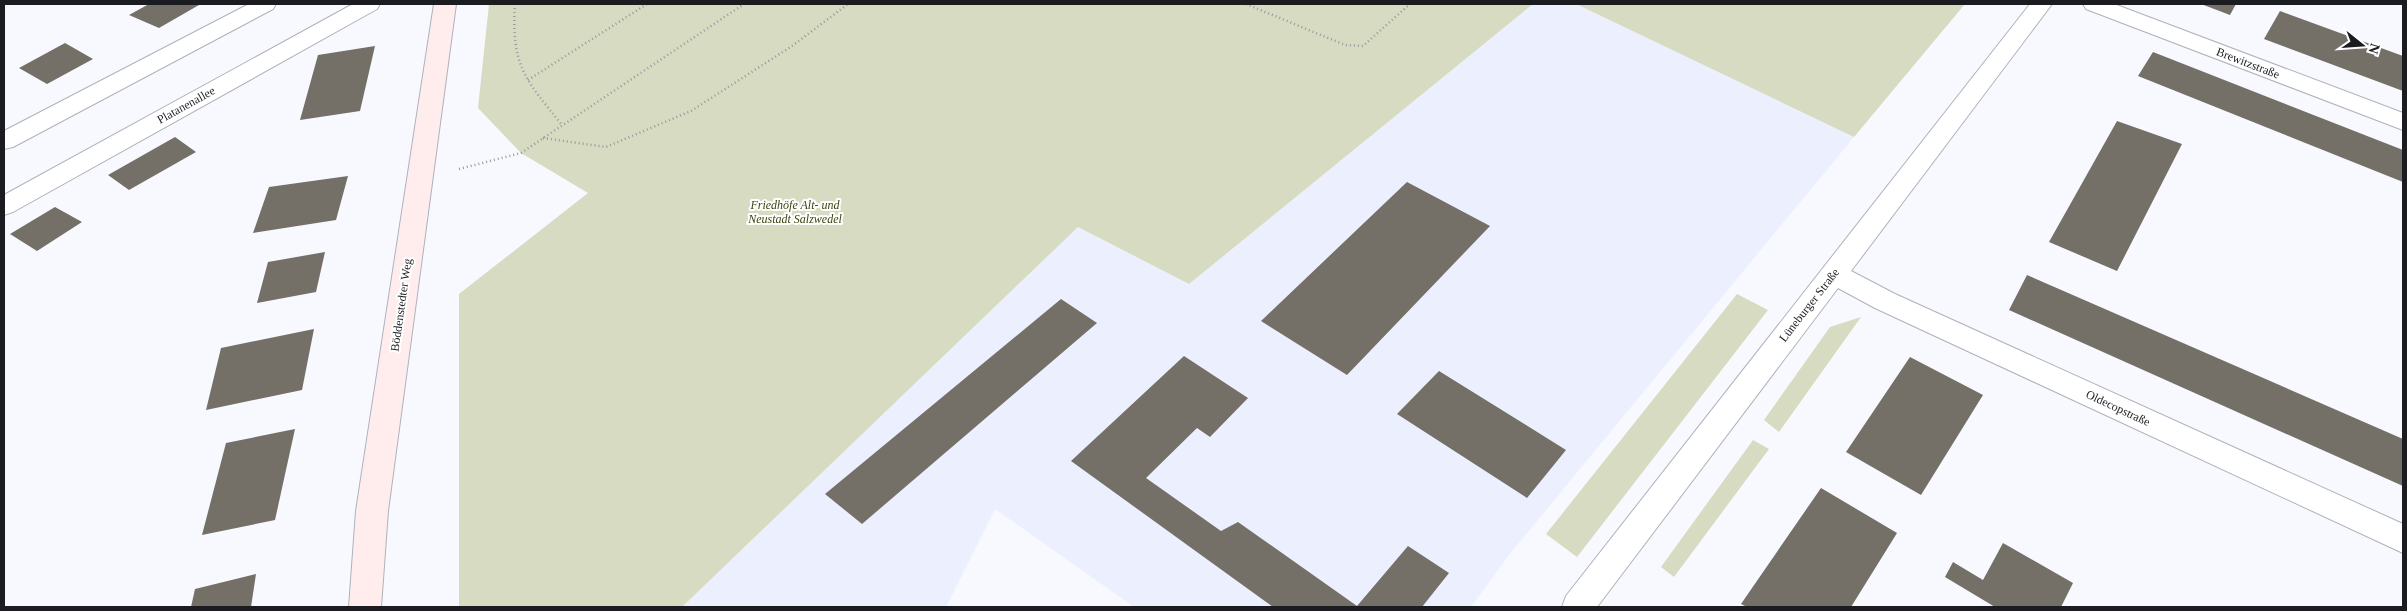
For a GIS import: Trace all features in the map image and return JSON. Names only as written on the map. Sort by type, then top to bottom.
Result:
[{"type":"street","points":[[4,141],[266,4]]},
{"type":"street","name":"Platanenallee","points":[[4,206],[369,4]]},
{"type":"street","name":"Böddenstedter Weg","points":[[366,607],[372,511],[418,180],[445,4]]},
{"type":"street","name":"Lüneburger Straße","points":[[1578,607],[2041,4]]},
{"type":"street","name":"Brewitzstraße","points":[[2094,4],[2403,122]]},
{"type":"street","name":"Oldecopstraße","points":[[1834,274],[1885,301],[2403,539]]},
{"type":"path","points":[[515,4],[513,28],[516,54],[528,80],[562,125]]},
{"type":"path","points":[[528,80],[647,4]]},
{"type":"path","points":[[418,180],[521,153],[744,4]]},
{"type":"path","points":[[543,138],[606,147],[692,111],[792,46],[848,4]]},
{"type":"path","points":[[1246,4],[1346,45],[1356,47],[1369,41],[1410,4]]},
{"type":"shaded area","points":[[1533,4],[1576,4],[1854,137],[1509,555],[1471,607],[1134,607],[995,509],[946,607],[682,607],[1078,227],[1189,284]]},
{"type":"green space","name":"Friedhöfe Alt- und Neustadt Salzwedel","points":[[489,4],[1533,4],[1189,284],[1078,227],[682,607],[459,607],[459,294],[588,193],[521,153],[478,108]]},
{"type":"green space","points":[[1576,4],[1965,4],[1854,137]]},
{"type":"green space","points":[[1737,294],[1768,310],[1577,557],[1546,534]]},
{"type":"green space","points":[[1861,317],[1779,432],[1764,420],[1830,327]]},
{"type":"green space","points":[[1753,440],[1769,449],[1674,577],[1661,567]]},
{"type":"building","points":[[149,4],[199,5],[159,28],[129,15]]},
{"type":"building","points":[[2201,4],[2236,4],[2230,15]]},
{"type":"building","points":[[2280,11],[2403,56],[2403,91],[2264,39]]},
{"type":"building","points":[[65,43],[93,59],[47,84],[19,68]]},
{"type":"building","points":[[375,46],[360,111],[300,120],[318,55]]},
{"type":"building","points":[[2153,52],[2403,150],[2403,182],[2138,76]]},
{"type":"building","points":[[2117,121],[2182,144],[2117,271],[2049,242]]},
{"type":"building","points":[[175,137],[196,152],[129,190],[108,175]]},
{"type":"building","points":[[348,176],[336,220],[253,233],[269,187]]},
{"type":"building","points":[[1407,182],[1490,226],[1347,375],[1261,321]]},
{"type":"building","points":[[55,207],[82,222],[37,251],[10,234]]},
{"type":"building","points":[[325,252],[316,292],[257,303],[268,262]]},
{"type":"building","points":[[2027,275],[2403,439],[2403,486],[2009,310]]},
{"type":"building","points":[[1061,299],[1097,323],[862,524],[825,494]]},
{"type":"building","points":[[314,329],[302,390],[206,410],[221,348]]},
{"type":"building","points":[[1184,356],[1248,398],[1210,437],[1197,428],[1146,478],[1221,531],[1238,522],[1357,606],[1408,546],[1449,573],[1422,607],[1273,607],[1071,461]]},
{"type":"building","points":[[1910,357],[1983,395],[1921,495],[1846,452]]},
{"type":"building","points":[[1439,371],[1566,450],[1527,498],[1397,414]]},
{"type":"building","points":[[295,429],[275,520],[202,535],[226,443]]},
{"type":"building","points":[[1821,488],[1897,533],[1851,607],[1747,607],[1741,604]]},
{"type":"building","points":[[2003,543],[2073,583],[2061,607],[1995,607],[1945,577],[1953,562],[1983,580]]},
{"type":"building","points":[[256,574],[251,607],[191,607],[195,589]]}]
